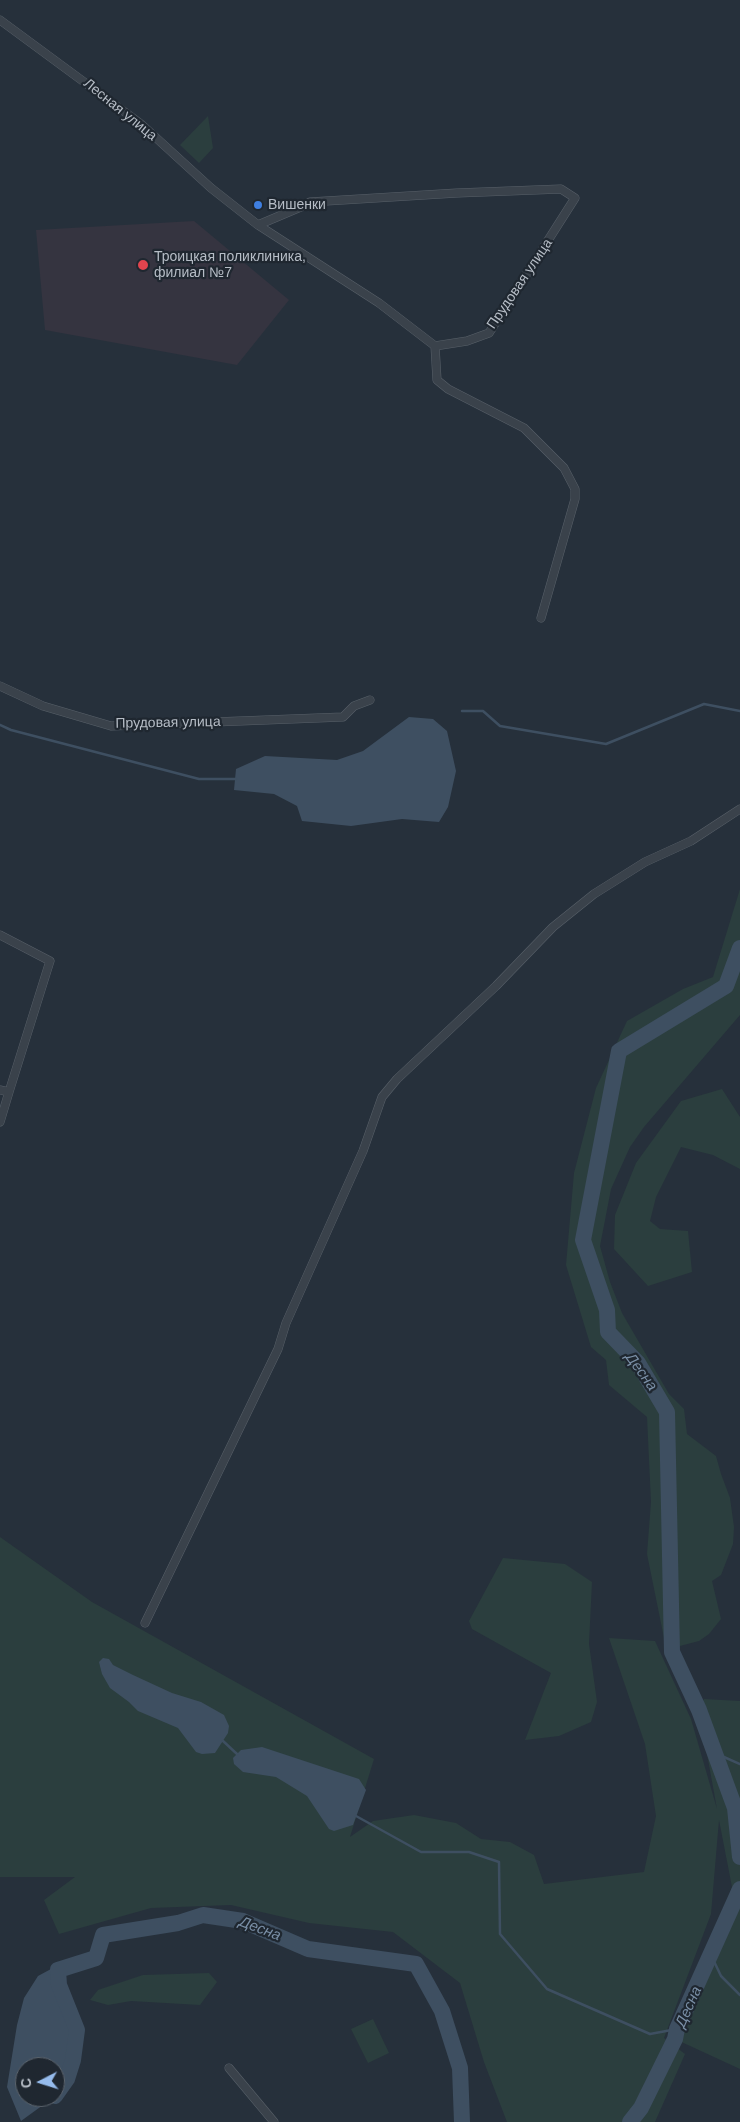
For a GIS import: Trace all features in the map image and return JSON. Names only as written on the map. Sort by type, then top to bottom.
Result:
[{"type":"street","name":"Лесная улица","points":[[0,20],[141,124],[211,188],[258,225],[378,304],[435,346]]},
{"type":"street","name":"Прудовая улица","points":[[258,225],[310,202],[561,189],[575,198],[489,333],[468,341],[435,346]]},
{"type":"street","points":[[435,346],[437,380],[448,390],[524,428],[564,468],[574,489],[575,499],[541,618]]},
{"type":"street","name":"Прудовая улица","points":[[0,686],[42,706],[111,726],[343,717],[354,706],[370,700]]},
{"type":"street","points":[[146,1623],[278,1349],[286,1323],[363,1151],[382,1098],[396,1079],[496,986],[553,927],[594,894],[645,862],[690,841],[740,809]]},
{"type":"street","points":[[0,934],[50,962],[0,1122]]},
{"type":"street","points":[[0,1090],[10,1092]]},
{"type":"street","points":[[229,2068],[274,2122]]},
{"type":"shaded area","points":[[208,116],[213,148],[199,163],[180,145]]},
{"type":"shaded area","name":"Троицкая поликлиника, филиал №7","points":[[194,221],[289,300],[237,365],[45,330],[36,230]]},
{"type":"shaded area","points":[[409,717],[433,719],[447,731],[456,771],[448,807],[439,822],[402,819],[351,826],[302,821],[297,806],[274,794],[234,790],[236,769],[265,756],[337,760],[363,751]]},
{"type":"shaded area","points":[[740,889],[740,1015],[644,1127],[630,1147],[611,1189],[600,1246],[610,1282],[622,1313],[669,1394],[684,1409],[687,1434],[716,1456],[730,1498],[734,1527],[733,1544],[721,1575],[712,1581],[721,1619],[709,1634],[699,1641],[676,1647],[664,1638],[647,1554],[651,1502],[647,1417],[609,1385],[606,1360],[591,1347],[566,1265],[574,1173],[596,1088],[627,1021],[683,989],[713,977]]},
{"type":"shaded area","points":[[722,1089],[740,1117],[740,1169],[713,1155],[681,1147],[656,1197],[650,1221],[660,1229],[688,1231],[692,1272],[648,1286],[614,1249],[615,1215],[636,1163],[681,1101]]},
{"type":"shaded area","points":[[0,1537],[92,1602],[374,1759],[350,1837],[373,1821],[414,1815],[456,1823],[481,1839],[510,1842],[534,1855],[544,1884],[644,1872],[656,1816],[645,1744],[609,1638],[655,1641],[691,1719],[717,1809],[699,1710],[704,1699],[740,1701],[740,2069],[675,2039],[732,1887],[719,1820],[711,1914],[664,2038],[685,2054],[655,2122],[507,2122],[484,2062],[460,1983],[393,1932],[309,1923],[231,1905],[151,1908],[59,1934],[44,1900],[75,1877],[0,1877]]},
{"type":"shaded area","points":[[503,1558],[565,1564],[592,1582],[589,1644],[597,1702],[591,1722],[559,1736],[525,1740],[551,1673],[472,1629],[469,1621]]},
{"type":"shaded area","points":[[103,1658],[109,1659],[113,1665],[133,1675],[172,1693],[201,1702],[224,1715],[229,1726],[228,1733],[215,1753],[202,1754],[196,1752],[178,1728],[138,1711],[110,1688],[102,1674],[99,1662]]},
{"type":"shaded area","points":[[262,1747],[359,1779],[366,1790],[353,1825],[334,1831],[329,1829],[307,1796],[276,1777],[243,1772],[234,1764],[233,1758],[241,1750]]},
{"type":"shaded area","points":[[51,1969],[58,1970],[77,2030],[73,2060],[65,2082],[65,2057],[15,2057],[15,2106],[7,2087],[17,2025],[24,1998],[38,1976]]},
{"type":"shaded area","points":[[209,1973],[217,1982],[200,2005],[131,2001],[108,2005],[90,2000],[98,1990],[143,1975]]},
{"type":"shaded area","points":[[373,2019],[389,2053],[368,2063],[351,2029]]},
{"type":"shaded area","points":[[15,2107],[40,2107],[21,2121]]},
{"type":"waterway","points":[[462,711],[483,711],[500,726],[606,744],[704,704],[740,711]]},
{"type":"waterway","points":[[0,725],[11,730],[199,779],[236,779]]},
{"type":"waterway","name":"Десна","points":[[740,948],[726,986],[619,1051],[583,1240],[607,1310],[608,1332],[638,1363],[667,1412],[672,1652],[699,1710],[735,1808],[740,1857]]},
{"type":"waterway","points":[[223,1741],[237,1754]]},
{"type":"waterway","points":[[715,1753],[740,1764]]},
{"type":"waterway","points":[[356,1816],[421,1852],[469,1852],[499,1862],[500,1934],[547,1989],[650,2034],[677,2029]]},
{"type":"waterway","name":"Десна","points":[[630,2122],[641,2108],[675,2039],[677,2029],[740,1889]]},
{"type":"waterway","name":"Десна","points":[[65,2082],[73,2060],[77,2030],[59,1985],[58,1970],[96,1958],[103,1935],[178,1923],[203,1915],[243,1921],[308,1949],[416,1964],[442,2011],[460,2068],[462,2122]]},
{"type":"waterway","points":[[711,1955],[721,1976],[740,1995]]},
{"type":"place","name":"Вишенки","points":[[258,205]]},
{"type":"place","name":"Троицкая поликлиника, филиал №7","points":[[143,265]]}]
